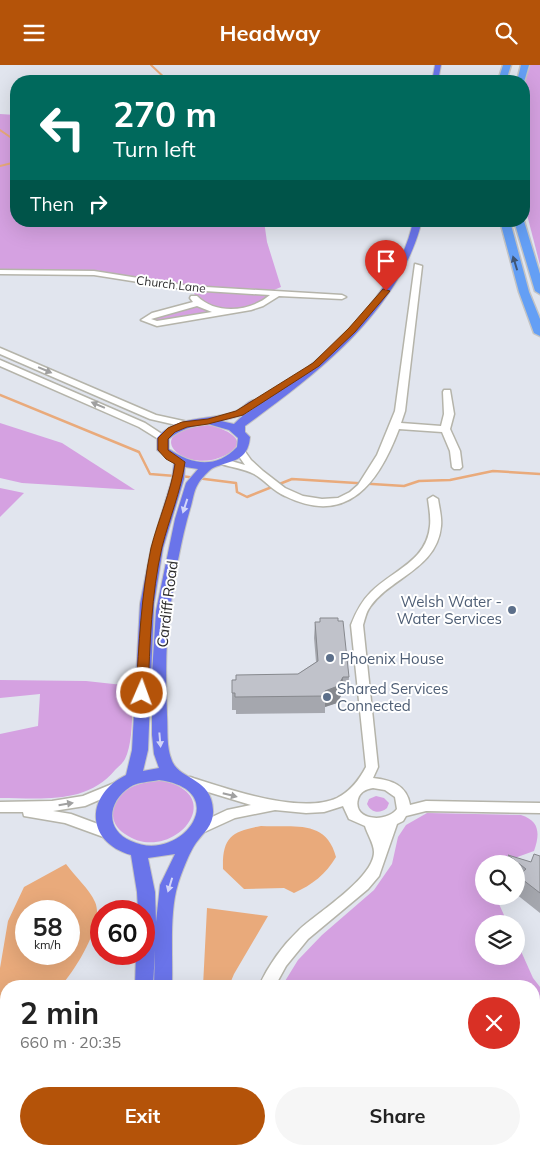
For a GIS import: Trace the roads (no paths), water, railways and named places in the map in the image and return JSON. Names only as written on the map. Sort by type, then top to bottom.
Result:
[{"type":"highway","points":[[506,227],[512,254],[540,333]]},
{"type":"highway","points":[[521,227],[540,291]]},
{"type":"main road","points":[[240,432],[239,425],[284,393],[316,364],[352,330],[386,291],[407,252],[415,227]]},
{"type":"main road","points":[[208,421],[232,427],[240,432],[245,439],[245,445],[241,452],[224,462],[209,465],[180,462],[169,457],[163,450],[163,438],[171,430],[185,424],[208,421],[240,413],[316,364]]},
{"type":"main road","name":"Cardiff Road","points":[[109,834],[103,816],[106,801],[128,782],[140,750],[147,604],[157,548],[178,479],[180,462]]},
{"type":"main road","name":"Cardiff Road","points":[[163,980],[165,912],[169,885],[194,834],[205,819],[206,806],[200,792],[165,765],[162,754],[159,674],[163,611],[180,519],[192,483],[209,465]]},
{"type":"main road","points":[[128,782],[158,774],[181,779]]},
{"type":"main road","points":[[109,834],[124,846],[138,850],[158,851],[175,847],[194,834]]},
{"type":"main road","points":[[138,850],[146,892],[147,925],[144,980]]},
{"type":"street","points":[[241,452],[246,462],[286,495],[314,502],[329,502],[346,497],[357,491],[369,476],[396,426],[400,411],[418,265]]},
{"type":"street","name":"Church Lane","points":[[0,272],[94,273],[189,287],[342,297]]},
{"type":"street","points":[[189,287],[197,303],[224,312]]},
{"type":"street","points":[[197,303],[190,307],[152,315],[145,320],[157,324],[250,309],[268,302],[278,292]]},
{"type":"street","points":[[0,351],[153,417],[185,424]]},
{"type":"street","points":[[0,363],[142,425],[163,438]]},
{"type":"street","points":[[447,392],[449,414],[445,429],[455,451],[457,467]]},
{"type":"street","points":[[396,426],[445,429]]},
{"type":"street","points":[[224,462],[262,476]]},
{"type":"street","points":[[384,784],[372,767],[370,728],[358,625],[360,613],[370,600],[411,569],[429,548],[437,523],[433,499]]},
{"type":"street","points":[[352,812],[350,799],[372,767]]},
{"type":"street","points":[[181,779],[226,794],[276,805],[327,806],[352,812],[357,817],[370,823],[381,824],[391,821],[402,812],[426,806]]},
{"type":"street","points":[[0,807],[52,806],[85,801],[128,782]]},
{"type":"street","points":[[327,806],[342,801],[358,789],[373,783],[384,784],[412,802],[426,806],[540,808]]},
{"type":"street","points":[[398,792],[404,805],[402,812]]},
{"type":"street","points":[[194,834],[232,814],[276,805]]},
{"type":"street","points":[[0,807],[66,818],[109,834]]},
{"type":"street","points":[[270,980],[281,962],[303,935],[363,885],[374,872],[391,821]]},
{"type":"street","points":[[370,823],[381,852]]},
{"type":"waterway","points":[[151,65],[162,75]]},
{"type":"waterway","points":[[0,130],[10,137]]},
{"type":"waterway","points":[[0,166],[10,164]]},
{"type":"waterway","points":[[0,395],[139,452],[150,474],[175,476]]},
{"type":"waterway","points":[[181,476],[236,483],[237,492],[247,497],[292,479],[404,486],[419,481],[450,480],[493,471],[540,474]]},
{"type":"place","name":"Welsh Water - Water Services","points":[[512,610]]},
{"type":"place","name":"Phoenix House","points":[[330,658]]},
{"type":"place","name":"Shared Services Connected","points":[[327,697]]}]
